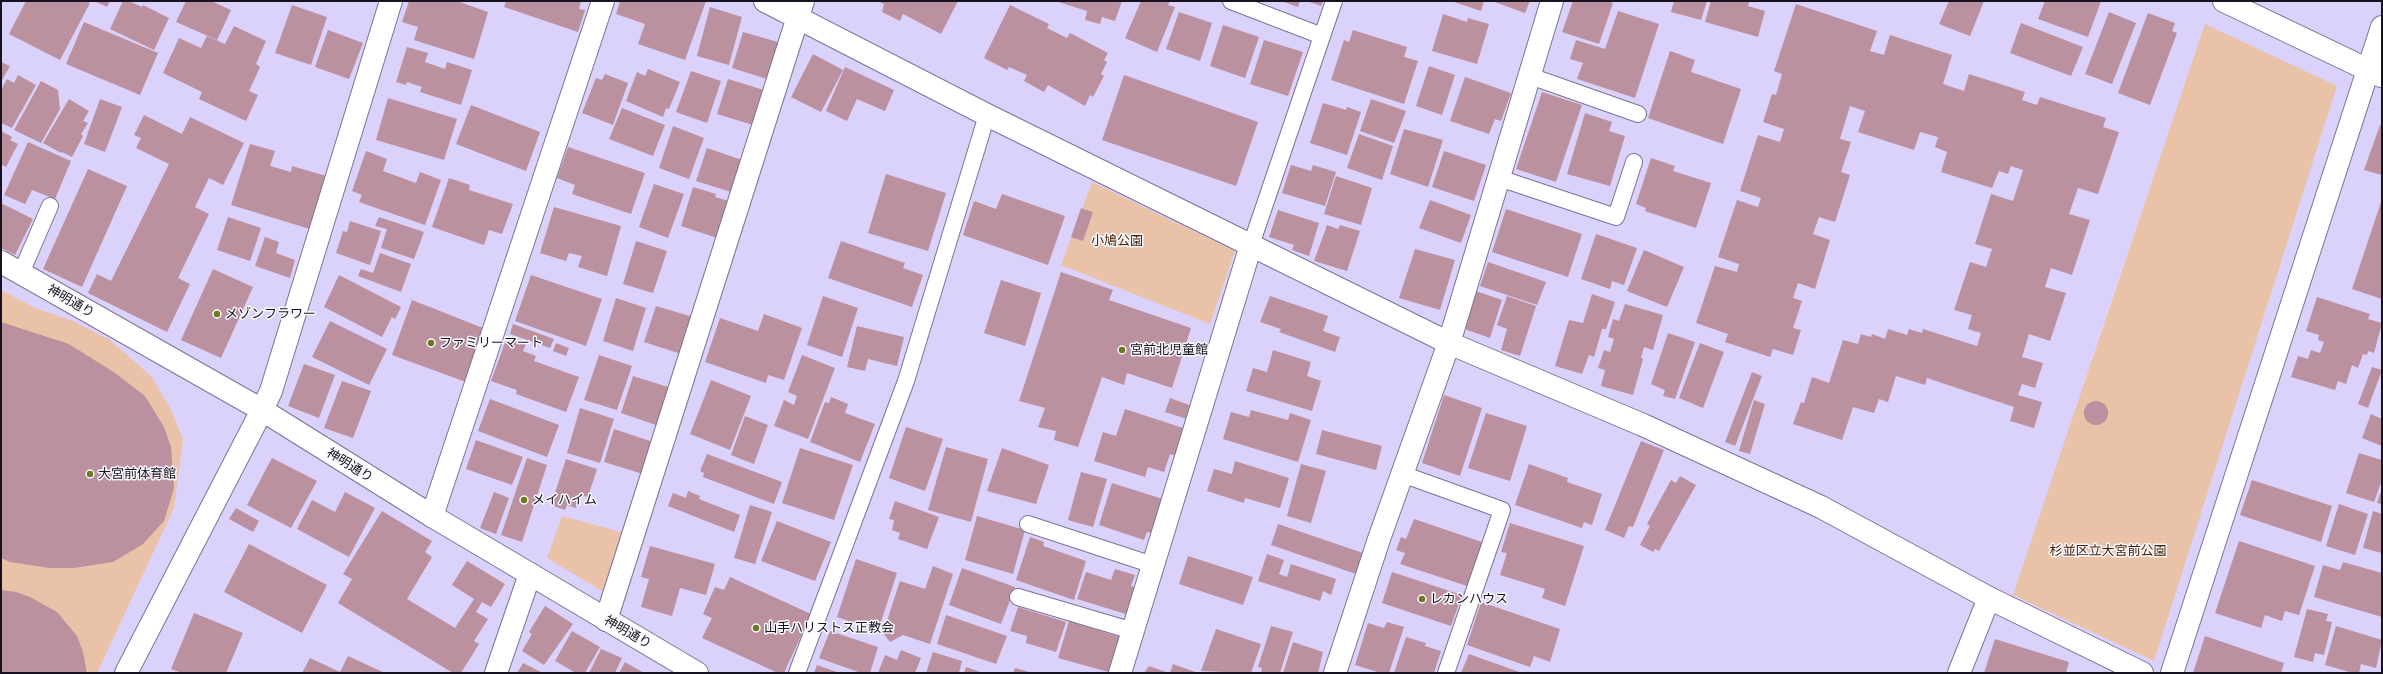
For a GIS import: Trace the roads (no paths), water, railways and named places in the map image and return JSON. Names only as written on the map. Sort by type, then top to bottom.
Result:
[{"type":"street","points":[[126,673],[262,410],[273,384],[391,1]]},
{"type":"street","points":[[432,516],[603,1]]},
{"type":"street","points":[[765,1],[801,9],[987,115],[1449,343],[1643,425],[1821,507],[1989,598],[2142,673]]},
{"type":"street","points":[[1335,673],[1402,474],[1449,343],[1552,1]]},
{"type":"street","points":[[2224,1],[2376,74]]},
{"type":"street","points":[[606,620],[801,9]]},
{"type":"street","points":[[2172,673],[2376,74],[2382,27]]},
{"type":"street","points":[[1120,673],[1251,245]]},
{"type":"street","name":"神明通り","points":[[1,262],[262,410],[432,516],[697,673]]},
{"type":"street","points":[[496,673],[530,574]]},
{"type":"street","points":[[1960,673],[1989,598]]},
{"type":"lane","points":[[1231,1],[1322,36]]},
{"type":"lane","points":[[1251,245],[1334,1]]},
{"type":"lane","points":[[1530,76],[1638,114]]},
{"type":"lane","points":[[797,673],[906,381],[987,115]]},
{"type":"lane","points":[[1499,178],[1616,217],[1634,162]]},
{"type":"lane","points":[[21,273],[50,206]]},
{"type":"lane","points":[[1402,474],[1502,510],[1446,673]]},
{"type":"lane","points":[[1028,524],[1153,565]]},
{"type":"lane","points":[[1018,597],[1133,631]]},
{"type":"place","name":"メゾンフラワー","points":[[217,314]]},
{"type":"place","name":"ファミリーマート","points":[[431,343]]},
{"type":"place","name":"宮前北児童館","points":[[1122,350]]},
{"type":"place","name":"大宮前体育館","points":[[90,474]]},
{"type":"place","name":"メイハイム","points":[[524,500]]},
{"type":"place","name":"レカンハウス","points":[[1422,599]]},
{"type":"place","name":"山手ハリストス正教会","points":[[756,628]]},
{"type":"park label","name":"小鳩公園","points":[[1117,241]]},
{"type":"park label","name":"杉並区立大宮前公園","points":[[2108,551]]}]
